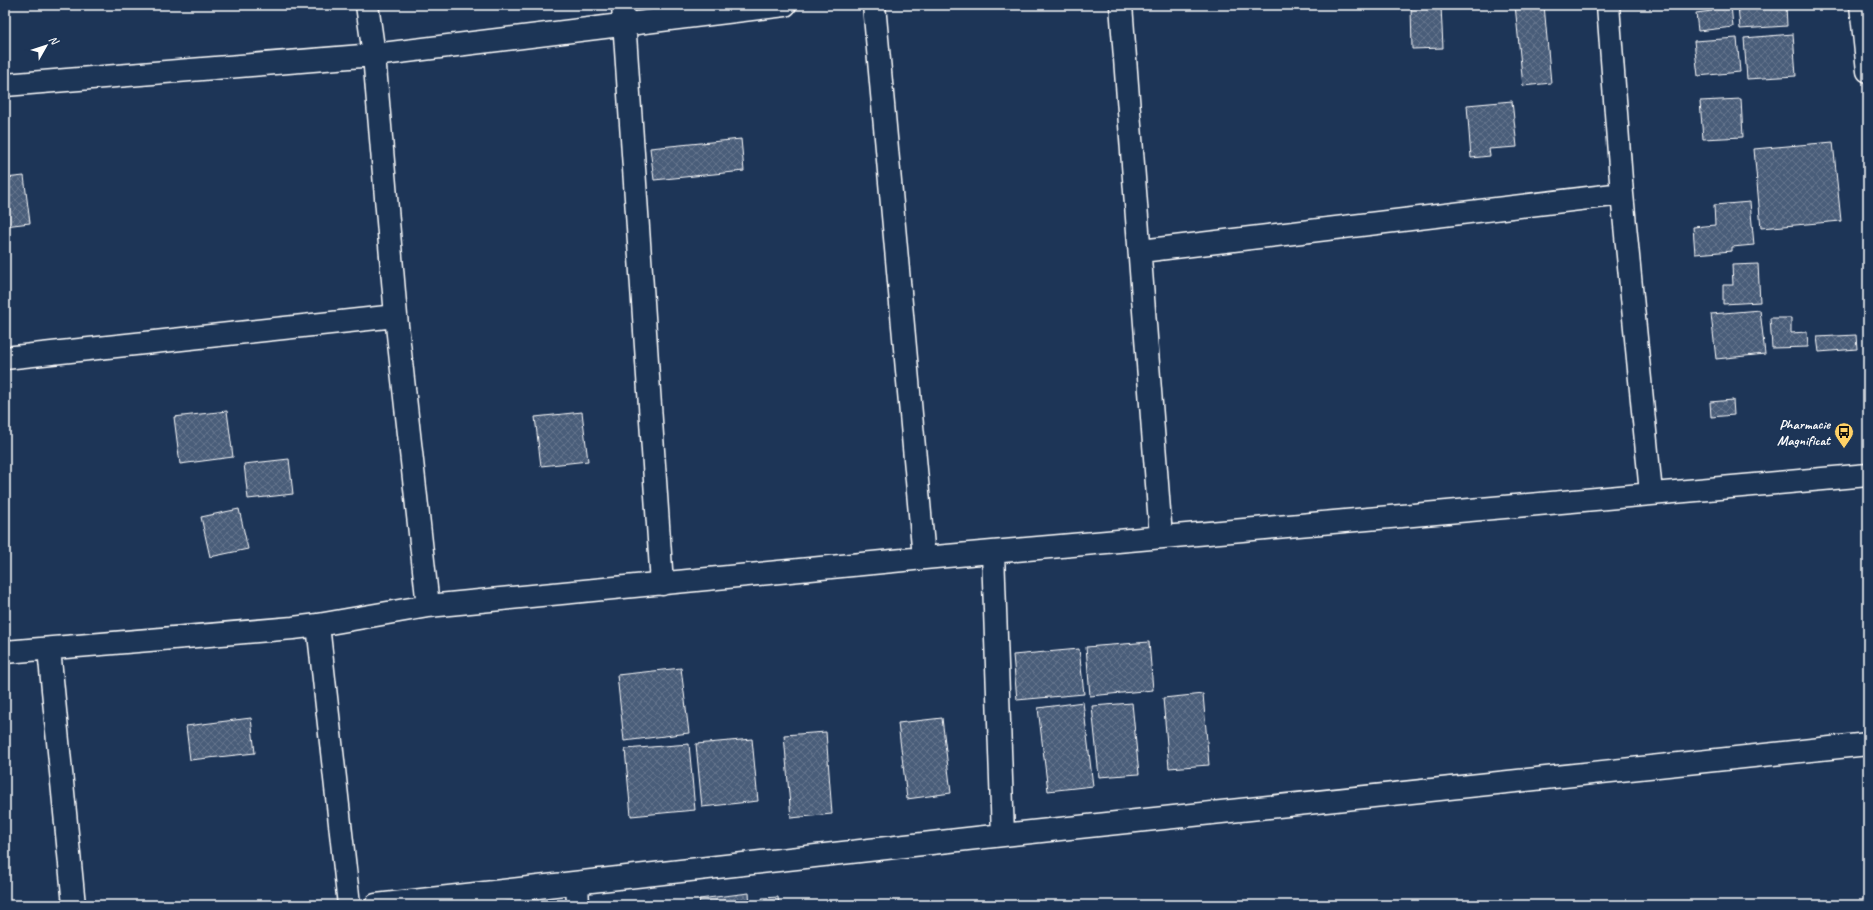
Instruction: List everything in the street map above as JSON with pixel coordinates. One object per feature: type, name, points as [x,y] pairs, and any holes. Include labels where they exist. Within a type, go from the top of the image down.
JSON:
[{"type":"street","points":[[367,5],[374,55],[396,316],[428,606]]},
{"type":"street","points":[[5,85],[374,55],[624,15],[785,5]]},
{"type":"street","points":[[874,5],[924,558]]},
{"type":"street","points":[[1120,5],[1161,537]]},
{"type":"street","points":[[1608,5],[1622,194],[1651,493]]},
{"type":"street","points":[[1861,5],[1868,71]]},
{"type":"street","points":[[624,15],[662,584]]},
{"type":"street","points":[[1140,251],[1622,194]]},
{"type":"street","points":[[5,358],[396,316]]},
{"type":"street","points":[[5,652],[318,625],[428,606],[924,558],[1868,475]]},
{"type":"street","points":[[993,553],[1003,835]]},
{"type":"street","points":[[318,625],[349,905]]},
{"type":"street","points":[[49,649],[74,905]]},
{"type":"street","points":[[376,905],[578,894],[1003,835],[1868,744]]},
{"type":"building","points":[[1515,5],[1544,5],[1551,83],[1523,86]]},
{"type":"building","points":[[1711,5],[1731,5],[1733,27],[1698,31],[1696,13],[1712,11]]},
{"type":"building","points":[[1738,5],[1786,5],[1787,26],[1740,29]]},
{"type":"building","points":[[1441,6],[1443,48],[1412,49],[1411,7]]},
{"type":"building","points":[[1793,34],[1796,76],[1747,79],[1744,38]]},
{"type":"building","points":[[1737,38],[1740,72],[1698,76],[1694,41]]},
{"type":"building","points":[[1741,99],[1743,137],[1703,139],[1700,101]]},
{"type":"building","points":[[1512,101],[1517,147],[1489,149],[1490,156],[1471,158],[1467,105]]},
{"type":"building","points":[[741,139],[744,171],[654,180],[650,148]]},
{"type":"building","points":[[1833,142],[1841,221],[1761,228],[1754,149]]},
{"type":"building","points":[[24,176],[30,223],[5,226],[5,178]]},
{"type":"building","points":[[1750,202],[1754,245],[1732,247],[1732,251],[1695,254],[1693,227],[1715,225],[1714,205]]},
{"type":"building","points":[[1758,264],[1760,302],[1723,304],[1723,285],[1733,285],[1732,265]]},
{"type":"building","points":[[1760,310],[1765,354],[1716,359],[1711,314]]},
{"type":"building","points":[[1770,318],[1791,318],[1791,333],[1807,332],[1808,347],[1772,348]]},
{"type":"building","points":[[1856,335],[1857,349],[1819,352],[1817,337]]},
{"type":"building","points":[[1733,400],[1734,415],[1711,417],[1710,402]]},
{"type":"building","points":[[227,411],[233,457],[180,464],[174,417]]},
{"type":"building","points":[[582,412],[588,461],[541,466],[535,417]]},
{"type":"building","points":[[289,459],[293,494],[248,499],[244,464]]},
{"type":"building","points":[[239,509],[248,549],[210,557],[201,517]]},
{"type":"building","points":[[1149,642],[1153,690],[1090,696],[1086,647]]},
{"type":"building","points":[[1079,649],[1084,694],[1017,700],[1013,655]]},
{"type":"building","points":[[681,668],[689,733],[624,741],[617,675]]},
{"type":"building","points":[[1203,694],[1209,765],[1169,768],[1163,698]]},
{"type":"building","points":[[1083,702],[1093,786],[1048,791],[1038,708]]},
{"type":"building","points":[[1132,703],[1139,774],[1099,777],[1092,706]]},
{"type":"building","points":[[251,718],[255,753],[190,760],[186,726]]},
{"type":"building","points":[[942,718],[951,793],[907,799],[898,723]]},
{"type":"building","points":[[826,732],[832,814],[791,818],[784,735]]},
{"type":"building","points":[[752,739],[758,801],[702,807],[696,744]]},
{"type":"building","points":[[689,744],[695,810],[631,816],[625,749]]},
{"type":"building","points":[[749,893],[750,905],[700,905],[699,899]]},
{"type":"building","points":[[778,897],[779,905],[763,905],[762,898]]},
{"type":"place","name":"Pharmacie Magnificat","points":[[1844,449]]}]
